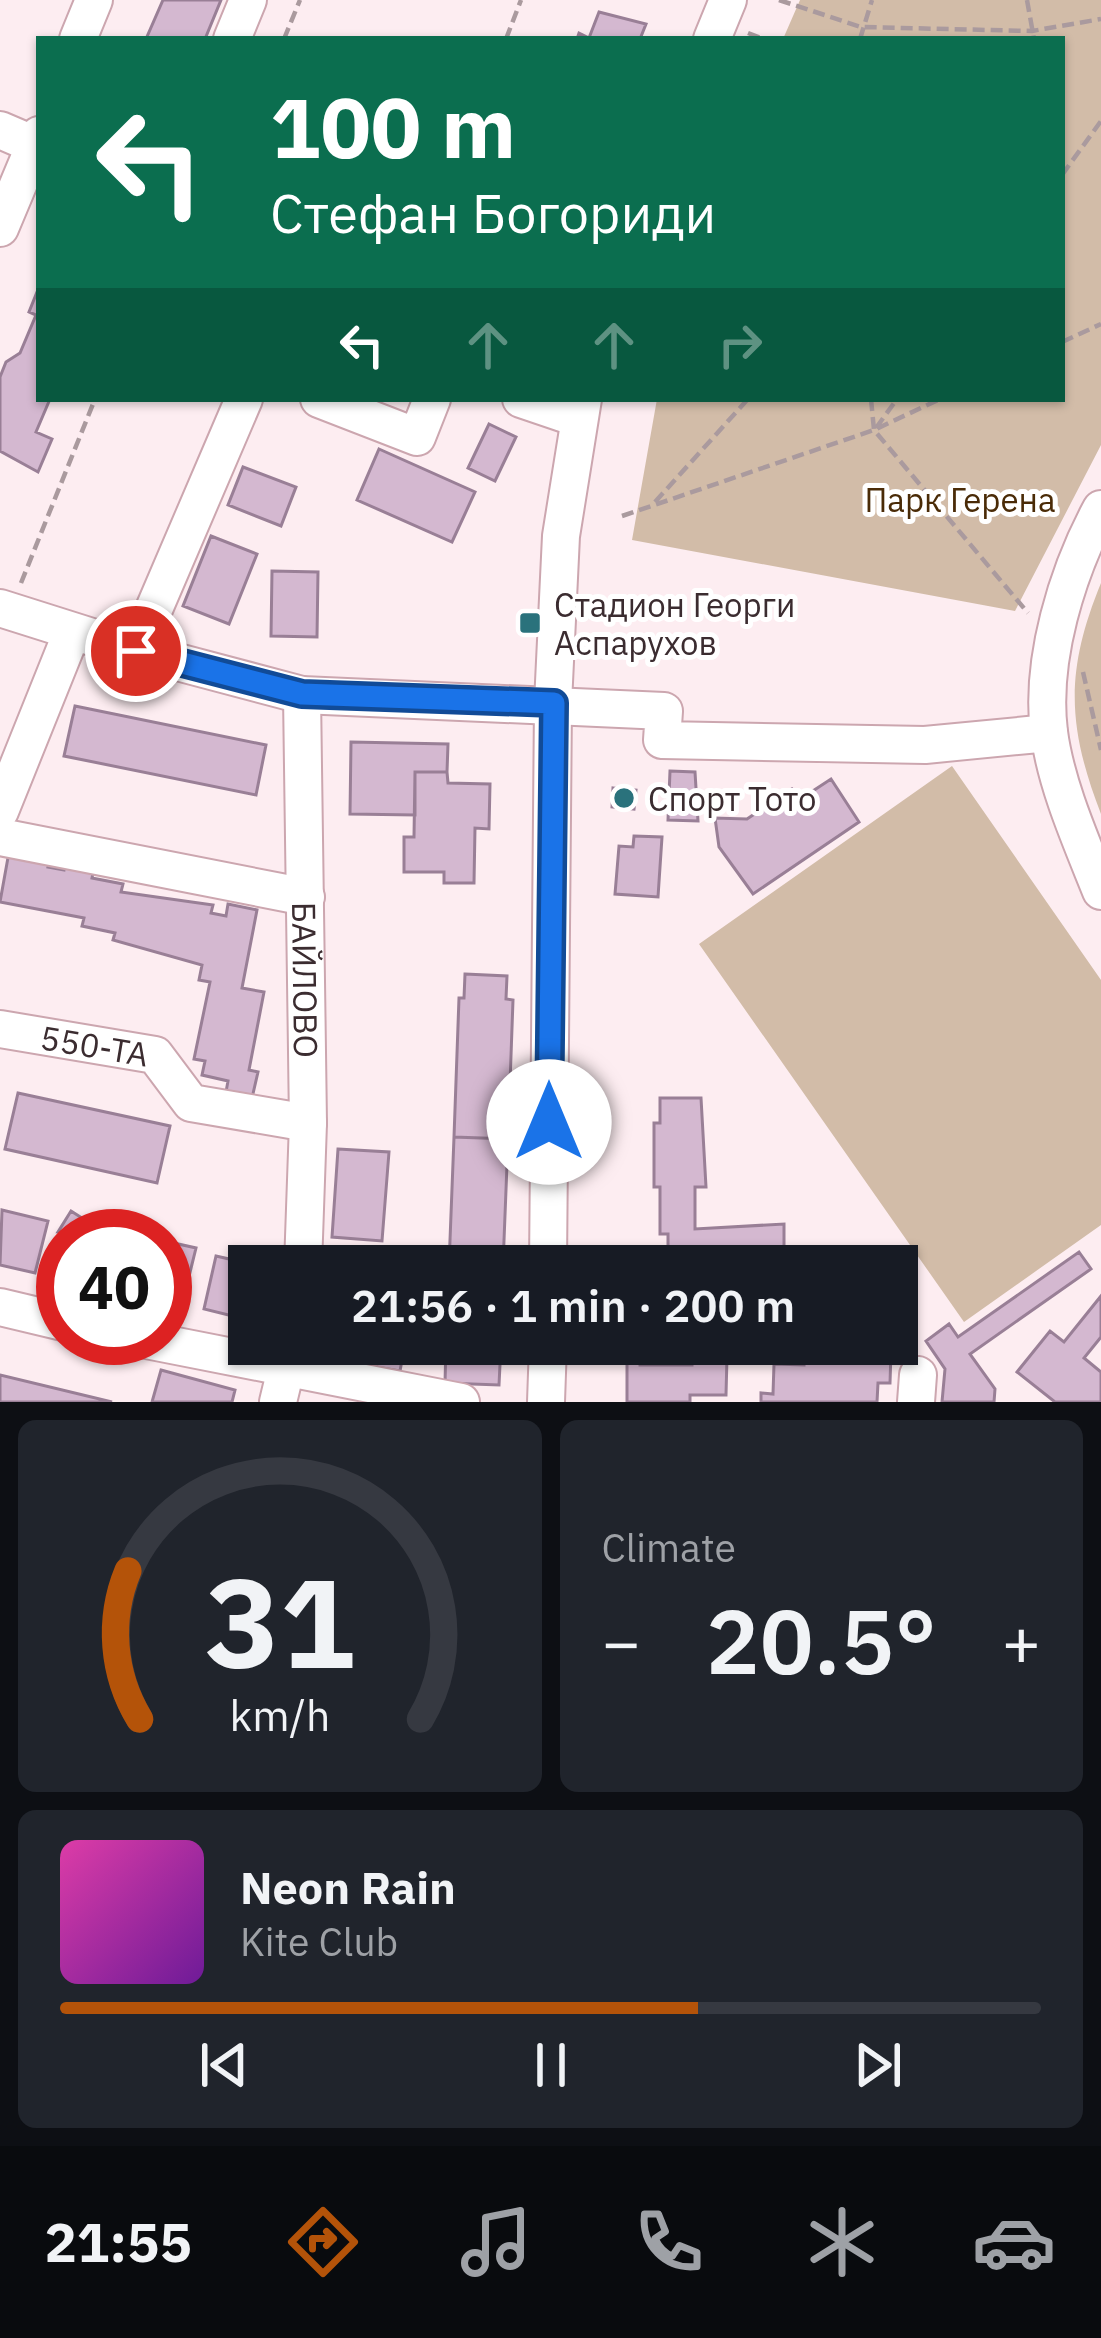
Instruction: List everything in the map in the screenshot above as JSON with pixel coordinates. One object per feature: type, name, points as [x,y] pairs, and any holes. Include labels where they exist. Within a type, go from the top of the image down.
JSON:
[{"type":"street","points":[[79,36],[94,0]]},
{"type":"street","points":[[233,36],[248,0]]},
{"type":"street","points":[[728,0],[730,36]]},
{"type":"street","points":[[0,130],[36,140]]},
{"type":"street","points":[[0,227],[36,142]]},
{"type":"street","points":[[136,651],[243,402]]},
{"type":"street","points":[[327,402],[417,437],[431,402]]},
{"type":"street","points":[[540,402],[580,408],[561,536],[554,703],[548,1245]]},
{"type":"street","points":[[1101,508],[1052,654],[1049,734],[1101,891]]},
{"type":"street","points":[[5,609],[136,651],[302,694],[664,711],[662,740],[926,745],[1049,734]]},
{"type":"street","points":[[0,811],[72,632]]},
{"type":"street","name":"БАЙЛОВО","points":[[302,694],[308,1123],[304,1245]]},
{"type":"street","points":[[0,837],[306,896]]},
{"type":"street","name":"550-ТА","points":[[0,1029],[155,1055],[191,1103],[308,1123]]},
{"type":"street","points":[[0,1307],[36,1316]]},
{"type":"street","points":[[192,1351],[461,1402]]},
{"type":"street","points":[[546,1402],[547,1365]]},
{"type":"path","points":[[285,36],[300,0]]},
{"type":"path","points":[[507,36],[521,0]]},
{"type":"path","points":[[860,36],[872,0]]},
{"type":"path","points":[[1027,0],[1033,35]]},
{"type":"path","points":[[779,1],[861,27],[1033,35],[1101,19]]},
{"type":"path","points":[[1065,171],[1101,121]]},
{"type":"path","points":[[1065,341],[1101,324]]},
{"type":"path","points":[[5,609],[94,402]]},
{"type":"path","points":[[652,506],[745,402]]},
{"type":"path","points":[[871,402],[874,430],[1052,654],[1088,673],[1085,694],[1101,750]]},
{"type":"path","points":[[874,430],[895,402]]},
{"type":"path","points":[[622,516],[874,430],[934,402]]},
{"type":"green space","name":"Парк Герена","points":[[800,0],[1101,0],[1101,445],[1015,611],[632,540],[656,402],[1065,402],[1065,36],[784,36]]},
{"type":"green space","points":[[1101,583],[1101,814],[1082,753],[1075,698],[1081,644]]},
{"type":"green space","points":[[952,766],[1101,980],[1101,1225],[964,1322],[918,1256],[918,1245],[910,1245],[699,944]]},
{"type":"building","points":[[163,0],[221,0],[206,36],[147,36]]},
{"type":"building","points":[[599,12],[646,24],[641,36],[590,36]]},
{"type":"building","points":[[36,315],[36,402],[49,402],[36,432],[52,439],[38,472],[0,451],[0,377],[6,362],[20,353]]},
{"type":"building","points":[[489,424],[516,437],[495,481],[468,468]]},
{"type":"building","points":[[379,449],[475,492],[452,542],[357,500]]},
{"type":"building","points":[[243,467],[296,487],[281,526],[228,505]]},
{"type":"building","points":[[211,536],[257,554],[229,624],[183,606]]},
{"type":"building","points":[[272,571],[318,572],[317,637],[271,636]]},
{"type":"building","points":[[75,706],[266,745],[256,795],[64,756]]},
{"type":"building","points":[[351,742],[448,744],[447,772],[415,772],[415,815],[350,814]]},
{"type":"building","points":[[670,771],[695,772],[698,821],[668,820]]},
{"type":"building","points":[[415,772],[447,772],[448,783],[490,784],[489,829],[475,828],[474,883],[444,883],[444,872],[404,872],[404,837],[414,837]]},
{"type":"building","points":[[831,779],[859,822],[753,894],[719,847],[715,818],[747,819],[792,789],[802,798]]},
{"type":"building","name":"Спорт Тото","points":[[613,788],[636,790],[634,809],[612,807]]},
{"type":"building","points":[[634,836],[662,837],[658,897],[615,894],[619,846],[633,847]]},
{"type":"building","points":[[9,852],[50,860],[48,867],[64,870],[65,863],[94,869],[92,878],[123,884],[121,892],[213,905],[211,913],[226,916],[228,904],[257,910],[242,988],[264,992],[249,1070],[258,1072],[252,1098],[226,1092],[228,1081],[202,1075],[205,1061],[194,1059],[210,982],[199,980],[202,965],[113,940],[115,933],[82,926],[84,918],[0,902]]},
{"type":"building","points":[[465,974],[507,976],[506,999],[513,1000],[508,1139],[454,1137],[459,998],[464,998]]},
{"type":"building","points":[[18,1093],[170,1126],[157,1183],[5,1149]]},
{"type":"building","points":[[660,1098],[701,1098],[706,1187],[695,1187],[695,1229],[784,1224],[784,1245],[668,1245],[668,1234],[660,1234],[660,1187],[654,1187],[654,1123],[660,1123]]},
{"type":"building","points":[[454,1137],[508,1139],[504,1245],[450,1245]]},
{"type":"building","points":[[338,1149],[389,1152],[382,1241],[332,1237]]},
{"type":"building","points":[[2,1210],[36,1218],[35,1273],[0,1265]]},
{"type":"building","points":[[1079,1252],[1091,1269],[970,1354],[995,1389],[994,1402],[942,1402],[945,1369],[926,1341],[949,1324],[958,1337]]},
{"type":"building","points":[[216,1256],[228,1259],[228,1315],[204,1309]]},
{"type":"building","points":[[1101,1296],[1101,1337],[1084,1358],[1101,1372],[1101,1402],[1055,1402],[1017,1372],[1050,1331],[1064,1342]]},
{"type":"building","points":[[376,1365],[401,1365],[400,1371]]},
{"type":"building","points":[[445,1365],[500,1365],[499,1385],[445,1383]]},
{"type":"building","points":[[627,1365],[727,1365],[726,1395],[690,1395],[690,1402],[627,1402]]},
{"type":"building","points":[[774,1365],[891,1365],[890,1383],[878,1383],[877,1402],[761,1402],[761,1393],[773,1394]]},
{"type":"building","points":[[161,1370],[235,1390],[232,1402],[152,1402]]},
{"type":"building","points":[[0,1375],[112,1402],[0,1402]]},
{"type":"place","name":"Стадион Георги Аспарухов","points":[[530,623]]},
{"type":"place","name":"Спорт Тото","points":[[624,798]]},
{"type":"route","points":[[136,651],[302,694],[554,703],[549,1122]]}]
